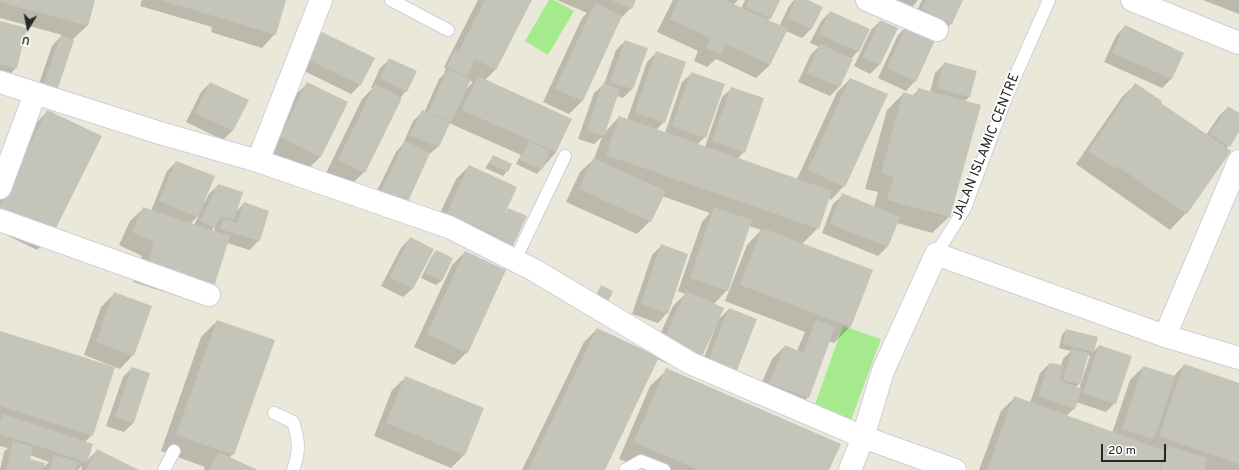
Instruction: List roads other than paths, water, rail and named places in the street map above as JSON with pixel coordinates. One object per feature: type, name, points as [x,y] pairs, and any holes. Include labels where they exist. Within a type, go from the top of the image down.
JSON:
[{"type":"street","points":[[258,161],[321,0]]},
{"type":"street","points":[[868,0],[937,30]]},
{"type":"street","points":[[1132,0],[1239,43]]},
{"type":"street","points":[[0,82],[160,134],[258,161],[450,227],[534,270],[690,363],[863,437],[955,470]]},
{"type":"street","points":[[0,188],[35,94]]},
{"type":"street","points":[[1165,336],[1239,161]]},
{"type":"street","points":[[0,220],[209,295]]},
{"type":"street","points":[[936,254],[1165,336],[1239,358]]},
{"type":"street","name":"JALAN ISLAMIC CENTRE","points":[[850,470],[863,437],[883,371],[936,254]]},
{"type":"lane","points":[[391,0],[448,30]]},
{"type":"lane","name":"JALAN ISLAMIC CENTRE","points":[[936,254],[965,208],[1007,95],[1049,0]]},
{"type":"lane","points":[[515,260],[565,156]]},
{"type":"lane","points":[[274,413],[292,422],[298,437],[298,458],[293,470]]},
{"type":"lane","points":[[164,470],[174,451]]},
{"type":"lane","points":[[625,470],[641,461],[664,470]]}]
